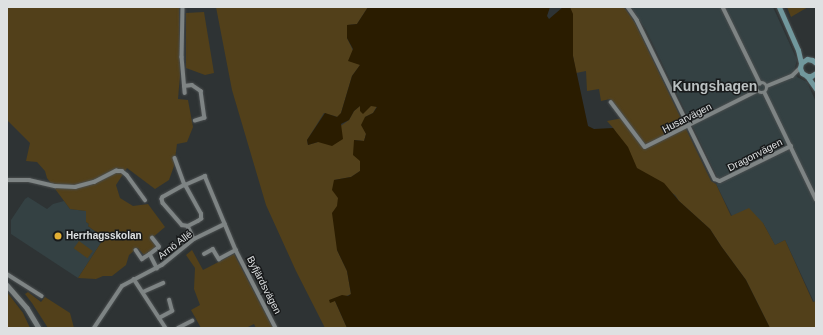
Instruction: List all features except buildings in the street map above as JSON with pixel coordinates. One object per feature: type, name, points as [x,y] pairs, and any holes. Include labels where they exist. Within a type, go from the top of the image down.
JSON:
[{"type":"main road","points":[[779,7],[794,41],[805,76],[816,89]]},
{"type":"main road","points":[[794,41],[809,59],[816,62]]},
{"type":"main road","points":[[801,66],[809,59]]},
{"type":"main road","points":[[805,76],[815,73],[816,81]]},
{"type":"street","points":[[183,7],[182,57],[185,93]]},
{"type":"street","points":[[628,7],[637,20],[688,126]]},
{"type":"street","points":[[723,7],[760,84]]},
{"type":"street","points":[[792,76],[801,66]]},
{"type":"street","points":[[764,93],[767,86],[792,76],[805,76]]},
{"type":"street","points":[[760,84],[763,83],[767,86]]},
{"type":"street","points":[[760,84],[757,86],[757,91],[761,94],[764,93]]},
{"type":"street","points":[[184,86],[192,85],[201,91],[206,118],[196,121]]},
{"type":"street","name":"Husarvägen","points":[[611,102],[645,147],[757,91]]},
{"type":"street","points":[[764,93],[816,199]]},
{"type":"street","name":"Dragonvägen","points":[[688,126],[712,176],[715,180],[720,181],[791,146]]},
{"type":"street","points":[[175,158],[185,185],[201,216],[198,221],[188,226],[182,225],[162,199],[185,185]]},
{"type":"street","points":[[7,180],[29,180],[55,186],[75,187],[94,182],[116,171],[122,171],[127,175],[145,200]]},
{"type":"street","name":"Byfjärdsvägen","points":[[185,185],[205,176],[236,250],[276,328]]},
{"type":"street","name":"Arnö Allé","points":[[94,328],[122,286],[156,268],[194,239],[225,224]]},
{"type":"street","points":[[188,226],[194,239]]},
{"type":"street","name":"Arnö Allé","points":[[136,250],[142,259],[160,247],[152,238]]},
{"type":"street","name":"Byfjärdsvägen","points":[[204,254],[213,249],[218,259],[236,250]]},
{"type":"street","name":"Arnö Allé","points":[[150,254],[156,268]]},
{"type":"street","points":[[7,274],[42,296]]},
{"type":"street","points":[[134,279],[166,328]]},
{"type":"street","points":[[143,292],[163,283]]},
{"type":"street","points":[[7,286],[27,308],[37,328]]},
{"type":"street","points":[[160,318],[172,311],[169,300]]},
{"type":"street","points":[[178,328],[192,321]]},
{"type":"shaded area","points":[[7,7],[179,7],[180,76],[178,99],[188,100],[193,127],[187,142],[177,144],[174,166],[169,180],[155,189],[127,168],[116,185],[120,198],[133,206],[148,204],[165,227],[152,238],[157,244],[156,248],[147,255],[143,254],[138,248],[136,249],[129,255],[126,265],[112,276],[103,276],[96,279],[78,278],[104,238],[88,226],[89,224],[86,222],[86,211],[70,209],[47,178],[45,171],[37,162],[26,161],[30,143],[7,120]]},
{"type":"shaded area","points":[[216,7],[368,7],[357,24],[348,25],[347,38],[360,65],[352,76],[341,113],[338,117],[324,113],[307,140],[308,145],[318,142],[349,120],[354,111],[361,105],[377,106],[373,113],[365,117],[366,134],[364,141],[354,140],[361,161],[360,171],[351,177],[334,180],[338,198],[337,250],[347,271],[351,294],[335,301],[347,328],[325,328],[296,271],[266,205],[232,90]]},
{"type":"shaded area","points":[[368,7],[550,7],[547,16],[549,19],[563,7],[570,7],[573,14],[573,56],[588,126],[594,129],[613,128],[628,147],[637,168],[664,183],[679,201],[710,229],[746,280],[770,328],[347,328],[335,301],[330,303],[329,300],[342,295],[348,296],[351,294],[347,271],[337,250],[332,213],[337,206],[338,198],[332,190],[334,180],[351,177],[360,171],[360,161],[353,155],[354,140],[364,141],[366,134],[361,125],[365,117],[373,113],[377,107],[371,106],[363,114],[360,111],[360,106],[354,111],[349,120],[341,124],[343,139],[332,146],[318,142],[308,145],[307,140],[325,113],[337,117],[341,113],[352,76],[360,65],[348,61],[353,49],[347,38],[347,25],[357,24]]},
{"type":"shaded area","points":[[570,7],[623,7],[626,10],[635,23],[711,181],[716,184],[731,216],[749,208],[763,223],[775,245],[785,240],[813,302],[816,301],[816,328],[770,328],[746,280],[710,229],[679,201],[675,195],[636,170],[614,129],[607,121],[623,118],[610,99],[601,101],[599,89],[587,91],[586,71],[576,73],[573,56],[573,19]]},
{"type":"shaded area","points":[[631,7],[773,7],[797,60],[794,71],[797,77],[807,82],[816,102],[816,301],[814,302],[785,240],[775,245],[763,223],[732,216],[716,184],[720,183],[646,30]]},
{"type":"shaded area","points":[[787,7],[808,7],[791,17]]},
{"type":"shaded area","points":[[204,12],[214,73],[205,75],[186,68],[186,13]]},
{"type":"shaded area","name":"Herrhagsskolan","points":[[28,197],[47,209],[53,204],[64,201],[70,209],[86,211],[86,222],[89,224],[88,226],[104,238],[78,278],[11,234],[11,220],[25,199]]},
{"type":"shaded area","points":[[79,241],[93,251],[87,258],[74,248]]},
{"type":"shaded area","points":[[192,250],[203,270],[234,254],[273,328],[256,328],[254,324],[246,328],[201,328],[191,310],[200,305],[194,289],[195,268],[186,255]]},
{"type":"shaded area","points":[[7,292],[23,313],[30,328],[7,328]]},
{"type":"shaded area","points":[[28,292],[41,302],[45,297],[70,313],[74,328],[48,328],[25,294]]},
{"type":"place","name":"Herrhagsskolan","points":[[58,236]]},
{"type":"district","name":"Kungshagen","points":[[715,86]]}]
